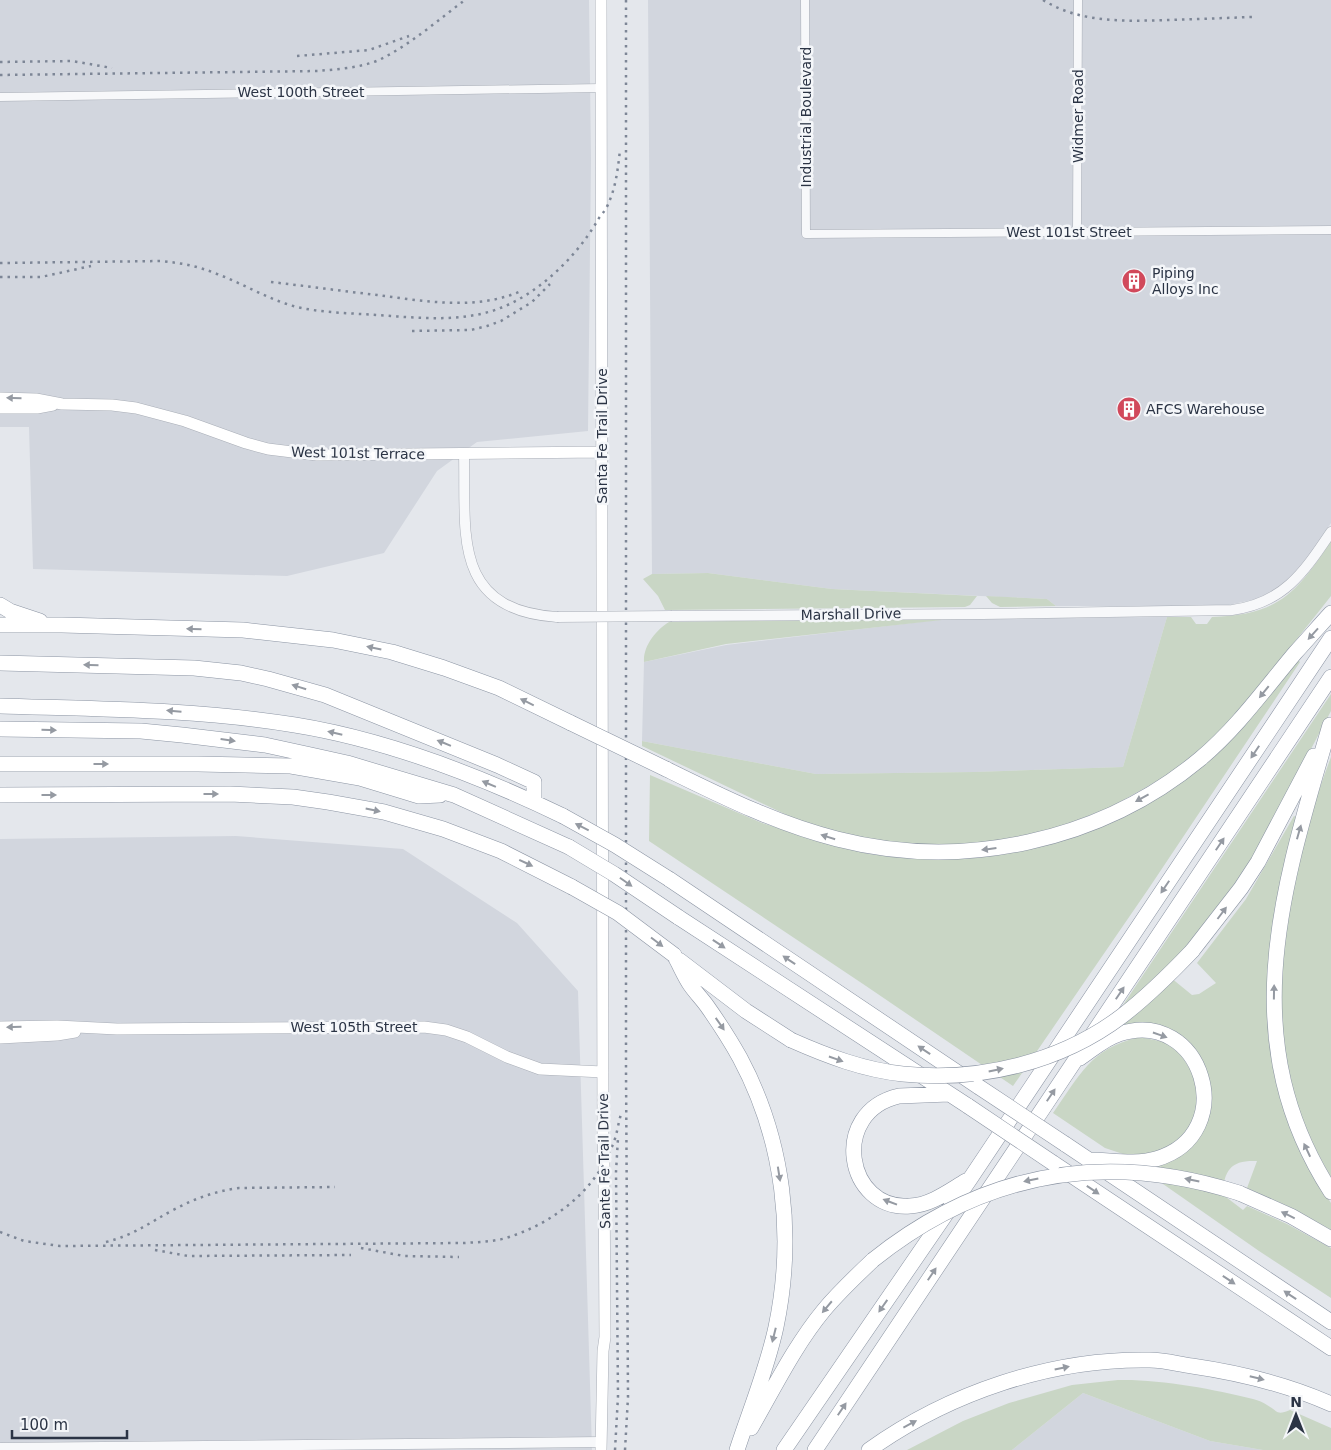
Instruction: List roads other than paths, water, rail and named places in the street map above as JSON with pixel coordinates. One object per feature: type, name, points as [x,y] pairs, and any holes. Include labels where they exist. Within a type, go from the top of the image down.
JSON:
[{"type":"highway","points":[[0,605],[10,611],[35,620],[62,625]]},
{"type":"highway","points":[[0,625],[243,630],[333,640],[392,652],[499,688],[767,816],[810,831],[859,844],[907,851],[946,852],[976,851],[1021,844],[1064,833],[1102,818],[1145,796],[1199,760],[1234,726],[1331,613]]},
{"type":"highway","points":[[784,1450],[970,1179],[1331,638]]},
{"type":"highway","points":[[0,663],[194,668],[241,674],[295,686],[362,710],[534,782],[534,802]]},
{"type":"highway","points":[[815,1450],[1331,677]]},
{"type":"highway","points":[[0,706],[166,710],[216,714],[296,725],[412,754],[534,802],[622,849],[669,879],[1331,1322]]},
{"type":"highway","points":[[0,795],[230,794],[293,797],[337,803],[394,815],[443,829],[501,851],[618,913],[754,1016],[791,1040],[840,1060],[861,1066],[903,1074],[950,1076],[992,1072],[1038,1060],[1104,1028],[1142,1001],[1192,951],[1223,912],[1258,862],[1331,725]]},
{"type":"highway","points":[[1331,725],[1298,837],[1286,887],[1278,936],[1273,1001],[1279,1061],[1288,1098],[1309,1154],[1331,1192]]},
{"type":"highway","points":[[0,729],[141,732],[265,745],[347,763],[454,795],[569,847],[614,874],[950,1094],[1331,1348]]},
{"type":"highway","points":[[0,764],[290,766],[360,778],[419,796],[454,795]]},
{"type":"highway","points":[[674,956],[690,985],[723,1029],[757,1094],[773,1144],[783,1194],[785,1249],[781,1302],[770,1350],[738,1450]]},
{"type":"highway","points":[[1073,1063],[1113,1036],[1137,1030],[1154,1032],[1171,1038],[1186,1050],[1198,1067],[1204,1085],[1204,1103],[1200,1121],[1188,1140],[1173,1152],[1156,1159],[1139,1161],[1088,1160]]},
{"type":"highway","points":[[950,1094],[899,1096],[878,1105],[867,1115],[858,1129],[854,1143],[856,1168],[865,1185],[878,1197],[886,1202],[902,1206],[926,1203],[970,1179]]},
{"type":"highway","points":[[738,1450],[791,1358],[807,1333],[836,1296],[873,1260],[914,1229],[939,1214],[1003,1188],[1039,1178],[1088,1172],[1136,1171],[1195,1180],[1239,1193],[1291,1216],[1331,1239]]},
{"type":"highway","points":[[868,1450],[922,1417],[982,1390],[1042,1372],[1110,1361],[1153,1360],[1237,1373],[1287,1386],[1331,1404]]},
{"type":"main road","name":"Santa Fe Trail Drive","points":[[601,0],[601,452],[604,872]]},
{"type":"main road","name":"West 101st Terrace","points":[[0,398],[36,399],[62,404],[112,405],[163,414],[246,443],[294,453],[317,455],[601,452]]},
{"type":"main road","name":"West 101st Terrace","points":[[0,408],[37,408],[62,404]]},
{"type":"main road","name":"Sante Fe Trail Drive","points":[[601,1446],[605,1337],[602,1072],[604,872]]},
{"type":"main road","name":"West 105th Street","points":[[0,1027],[57,1026],[97,1029],[424,1026],[446,1030],[467,1037],[507,1057],[540,1068],[560,1071],[602,1072]]},
{"type":"main road","name":"West 105th Street","points":[[0,1038],[57,1035],[97,1029]]},
{"type":"street","name":"Industrial Boulevard","points":[[805,0],[806,234]]},
{"type":"street","name":"Widmer Road","points":[[1077,232],[1078,0]]},
{"type":"street","name":"West 100th Street","points":[[0,97],[601,88]]},
{"type":"street","name":"West 101st Street","points":[[806,234],[1331,230]]},
{"type":"street","name":"Marshall Drive","points":[[464,454],[465,538],[468,554],[476,574],[490,591],[514,609],[538,616],[1029,614],[1237,610],[1261,603],[1288,588],[1302,573],[1331,532]]},
{"type":"street","points":[[0,1448],[601,1446]]},
{"type":"railway","points":[[0,75],[318,71],[349,68],[372,63],[390,54],[413,40],[465,0]]},
{"type":"railway","points":[[625,1450],[628,1397],[626,1071],[626,0]]},
{"type":"railway","points":[[1043,0],[1073,13],[1105,19],[1154,20],[1252,17]]},
{"type":"railway","points":[[297,56],[369,50],[409,36]]},
{"type":"railway","points":[[0,62],[72,61],[112,68]]},
{"type":"railway","points":[[0,263],[161,261],[189,265],[210,271],[276,300],[307,309],[426,318],[475,315],[512,303],[530,292],[547,280],[576,251],[608,204],[615,183],[620,150]]},
{"type":"railway","points":[[0,277],[41,277],[91,266]]},
{"type":"railway","points":[[271,282],[450,303],[486,301],[521,291]]},
{"type":"railway","points":[[412,331],[471,330],[487,326],[501,321],[532,302],[550,284]]},
{"type":"railway","points":[[0,1232],[24,1241],[60,1246],[464,1243],[496,1240],[523,1232],[540,1224],[556,1214],[584,1191],[596,1177],[605,1161],[614,1141],[621,1114]]},
{"type":"railway","points":[[615,1450],[618,1396],[616,1172],[618,1138]]},
{"type":"railway","points":[[106,1242],[133,1232],[189,1202],[222,1191],[239,1188],[335,1187]]},
{"type":"railway","points":[[361,1248],[404,1256],[459,1257]]},
{"type":"railway","points":[[155,1250],[188,1256],[351,1255]]},
{"type":"place","name":"Piping Alloys Inc","points":[[1134,281]]},
{"type":"place","name":"AFCS Warehouse","points":[[1129,409]]}]
